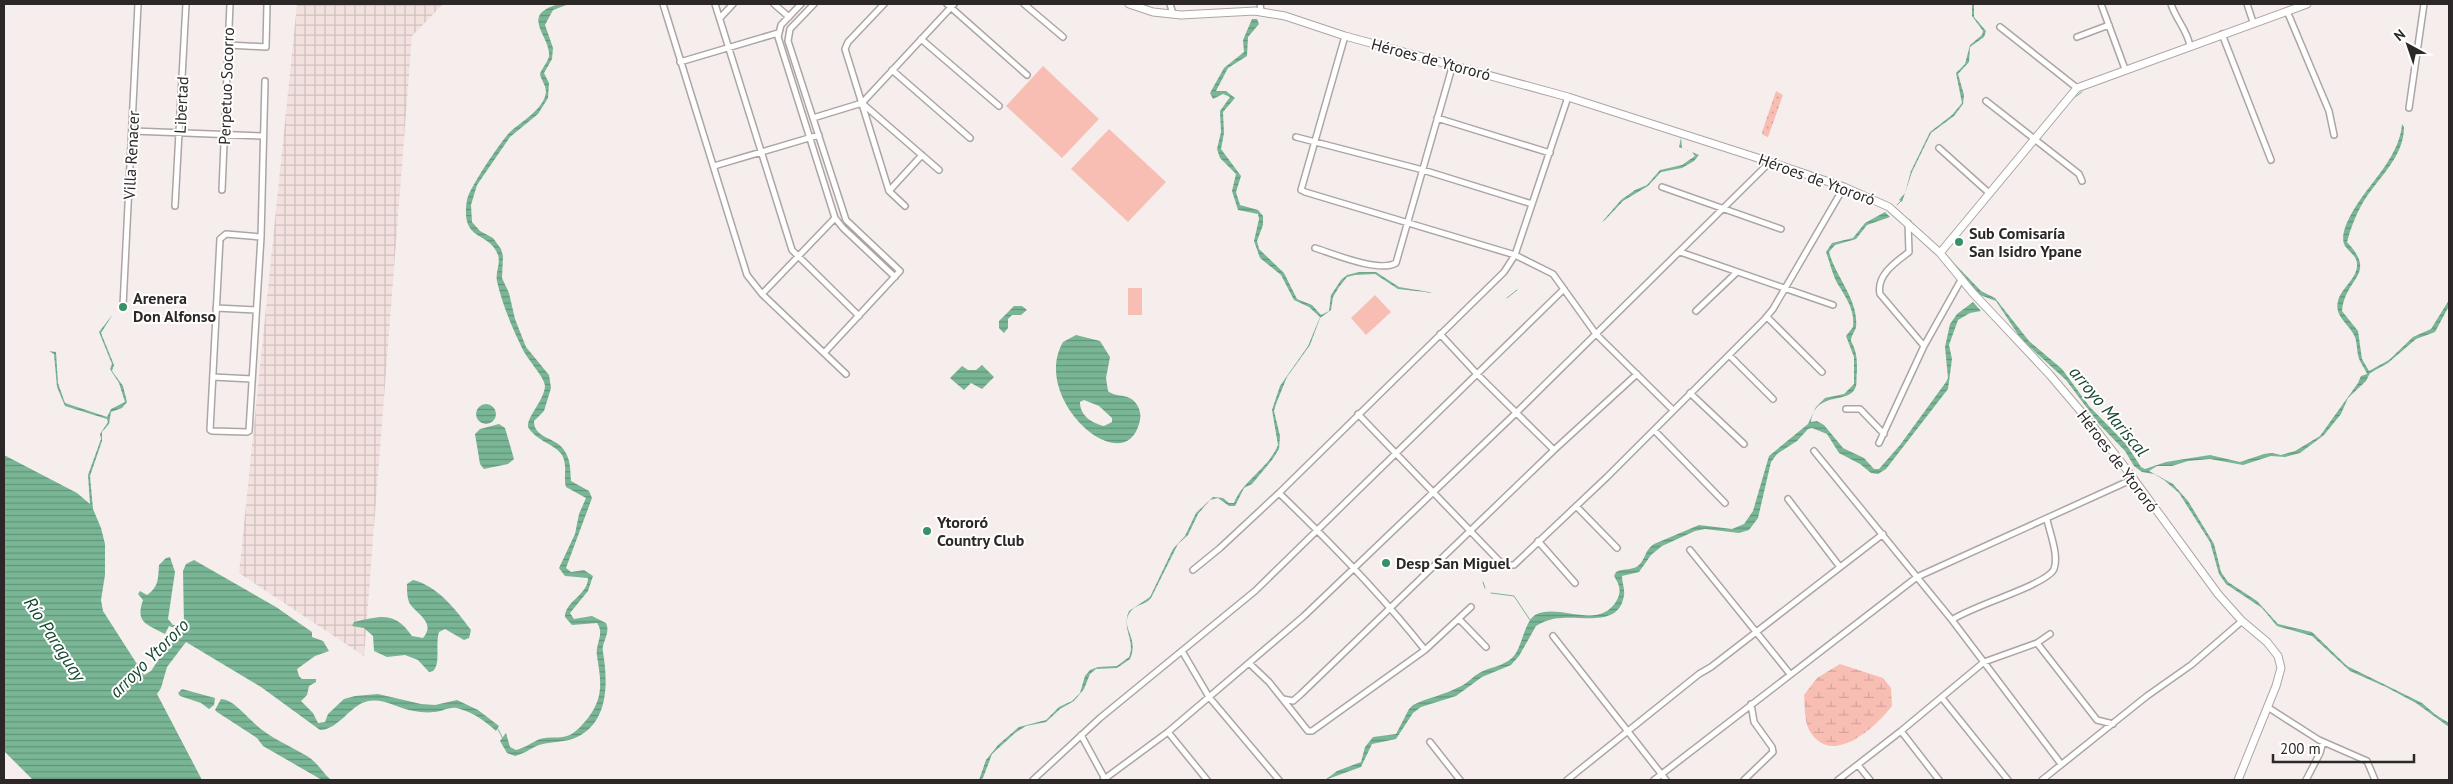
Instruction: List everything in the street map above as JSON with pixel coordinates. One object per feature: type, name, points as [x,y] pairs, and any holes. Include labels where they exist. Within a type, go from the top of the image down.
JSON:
[{"type":"main road","name":"Héroes de Ytororó","points":[[1129,4],[1153,12],[1193,15],[1259,9],[1344,36],[1453,64],[1568,97],[1770,162],[1880,201],[1908,222],[1940,253],[1961,280],[2084,414],[2218,594],[2242,621],[2273,648],[2281,662],[2281,668],[2269,708],[2238,780]]},
{"type":"main road","points":[[1940,253],[2077,88],[2124,69],[2307,4]]},
{"type":"street","name":"Villa Renacer","points":[[123,306],[138,4]]},
{"type":"street","name":"Libertad","points":[[175,206],[186,4]]},
{"type":"street","name":"Perpetuo Socorro","points":[[222,190],[230,4]]},
{"type":"street","points":[[228,45],[266,47],[267,4]]},
{"type":"street","points":[[663,4],[714,166],[743,267],[751,283],[846,374]]},
{"type":"street","points":[[715,4],[789,241],[798,258],[859,316]]},
{"type":"street","points":[[720,18],[733,4]]},
{"type":"street","points":[[774,4],[789,17]]},
{"type":"street","points":[[802,4],[781,27],[778,35],[836,218],[843,228],[895,276]]},
{"type":"street","points":[[680,62],[778,35],[788,34],[814,4]]},
{"type":"street","points":[[884,4],[845,45],[889,191],[905,206]]},
{"type":"street","points":[[1024,4],[1063,37]]},
{"type":"street","points":[[1170,4],[1173,14]]},
{"type":"street","points":[[2102,4],[2124,69]]},
{"type":"street","points":[[2171,4],[2177,20],[2187,32],[2190,46]]},
{"type":"street","points":[[2247,4],[2254,22]]},
{"type":"street","points":[[2409,108],[2424,4]]},
{"type":"street","points":[[813,118],[862,103],[951,5],[1027,76]]},
{"type":"street","points":[[2287,11],[2329,111],[2334,135]]},
{"type":"street","points":[[2077,37],[2109,25]]},
{"type":"street","points":[[781,27],[788,34],[846,220],[900,271],[824,353]]},
{"type":"street","points":[[2000,27],[2077,88]]},
{"type":"street","points":[[2222,34],[2271,160]]},
{"type":"street","points":[[1344,36],[1301,185],[1304,192],[1515,255],[1553,274],[1596,334],[1673,410]]},
{"type":"street","points":[[920,39],[999,106]]},
{"type":"street","points":[[1315,248],[1358,262],[1386,267],[1396,262],[1453,64]]},
{"type":"street","points":[[892,70],[970,138]]},
{"type":"street","points":[[261,237],[226,234],[220,239],[210,430],[212,432],[249,432],[261,237],[265,81]]},
{"type":"street","points":[[1193,570],[1220,548],[1279,493],[1504,272],[1515,255],[1568,97]]},
{"type":"street","points":[[1986,101],[2079,174],[2082,181]]},
{"type":"street","points":[[862,103],[939,170]]},
{"type":"street","points":[[1437,118],[1550,153]]},
{"type":"street","points":[[133,131],[263,136]]},
{"type":"street","points":[[714,166],[819,135]]},
{"type":"street","points":[[1296,136],[1423,170],[1532,204]]},
{"type":"street","points":[[1939,148],[1989,193]]},
{"type":"street","points":[[889,191],[922,156]]},
{"type":"street","points":[[1081,734],[1104,780],[1168,732],[1250,664],[1355,568],[1517,412],[1770,162]]},
{"type":"street","points":[[1662,187],[1781,229]]},
{"type":"street","points":[[1358,414],[1503,565],[1514,565],[1654,430],[1767,317],[1844,187]]},
{"type":"street","points":[[762,294],[836,218]]},
{"type":"street","points":[[1908,222],[1909,252],[1887,270],[1879,289],[1880,294],[1924,346]]},
{"type":"street","points":[[1680,252],[1736,273],[1833,305]]},
{"type":"street","points":[[1696,311],[1736,273]]},
{"type":"street","points":[[1879,443],[1924,346],[1961,280]]},
{"type":"street","points":[[1033,780],[1081,734],[1255,591],[1316,529],[1397,453],[1564,289]]},
{"type":"street","points":[[216,308],[256,310]]},
{"type":"street","points":[[1767,317],[1822,372]]},
{"type":"street","points":[[1440,334],[1477,374],[1554,450]]},
{"type":"street","points":[[1729,355],[1773,399]]},
{"type":"street","points":[[1283,699],[1296,699],[1554,450],[1636,374]]},
{"type":"street","points":[[213,377],[252,379]]},
{"type":"street","points":[[1690,393],[1744,444]]},
{"type":"street","points":[[1846,409],[1860,409],[1884,434]]},
{"type":"street","points":[[1654,430],[1725,503]]},
{"type":"street","points":[[1814,451],[1952,620],[2062,764]]},
{"type":"street","points":[[1654,780],[1917,577],[2047,520],[2134,479]]},
{"type":"street","points":[[1279,493],[1355,568],[1392,608],[1425,650]]},
{"type":"street","points":[[1788,499],[1840,567]]},
{"type":"street","points":[[1576,506],[1617,548]]},
{"type":"street","points":[[1952,620],[1967,610],[2049,576],[2054,569],[2054,560],[2047,520]]},
{"type":"street","points":[[1567,780],[1883,534]]},
{"type":"street","points":[[1538,541],[1575,583]]},
{"type":"street","points":[[1690,550],[1790,674]]},
{"type":"street","points":[[1250,664],[1283,699],[1308,730],[1312,731],[1425,650],[1471,607]]},
{"type":"street","points":[[1459,619],[1486,647]]},
{"type":"street","points":[[2042,780],[2147,696],[2191,665],[2242,621]]},
{"type":"street","points":[[1838,780],[1901,732],[1984,662],[2037,643],[2050,634]]},
{"type":"street","points":[[1554,636],[1666,780]]},
{"type":"street","points":[[2037,643],[2097,720],[2114,724]]},
{"type":"street","points":[[1182,651],[1209,697],[1279,780]]},
{"type":"street","points":[[1942,698],[2008,780]]},
{"type":"street","points":[[1744,780],[1773,752],[1754,722],[1751,704]]},
{"type":"street","points":[[2269,708],[2323,742],[2367,762],[2374,780]]},
{"type":"street","points":[[1168,732],[1207,780]]},
{"type":"street","points":[[1901,732],[1939,780]]},
{"type":"street","points":[[1430,742],[1460,780]]},
{"type":"street","points":[[2306,780],[2320,753],[2323,742]]},
{"type":"street","points":[[1858,764],[1870,780]]},
{"type":"shaded area","points":[[297,4],[443,4],[412,36],[364,656],[239,573]]},
{"type":"green space","points":[[1043,66],[1099,119],[1062,158],[1006,106]]},
{"type":"green space","points":[[1776,91],[1783,95],[1768,137],[1763,135],[1762,132]]},
{"type":"green space","points":[[1109,129],[1166,182],[1128,222],[1071,169]]},
{"type":"green space","points":[[1128,288],[1142,288],[1142,315],[1128,315]]},
{"type":"green space","points":[[1375,295],[1391,312],[1366,335],[1351,318]]},
{"type":"green space","points":[[1840,664],[1883,678],[1891,688],[1892,706],[1864,734],[1852,741],[1829,746],[1818,741],[1807,726],[1804,695],[1817,678]]},
{"type":"water","points":[[559,4],[569,4],[553,10],[545,25],[553,48],[552,59],[544,73],[549,83],[548,98],[538,114],[510,137],[477,185],[471,205],[472,222],[480,231],[493,238],[501,249],[503,256],[502,278],[509,293],[515,319],[526,347],[549,375],[551,388],[544,411],[534,421],[535,427],[541,435],[564,450],[569,461],[571,481],[589,491],[592,498],[566,568],[571,572],[584,570],[593,576],[588,591],[570,613],[574,619],[592,616],[606,623],[607,631],[603,648],[606,676],[601,711],[588,730],[572,739],[539,745],[515,756],[507,753],[500,741],[506,733],[510,747],[516,750],[540,739],[570,735],[588,718],[597,703],[600,689],[597,652],[600,635],[599,627],[597,623],[572,625],[565,617],[566,611],[587,584],[588,578],[565,576],[559,568],[575,534],[579,514],[586,498],[566,487],[565,463],[559,451],[536,436],[528,427],[530,418],[539,403],[545,386],[539,373],[522,348],[504,307],[497,278],[498,255],[494,247],[471,230],[466,214],[469,194],[492,155],[509,133],[536,110],[544,98],[546,89],[540,74],[549,56],[538,20],[540,14]]},
{"type":"water","points":[[1972,4],[1974,4],[1974,17],[1986,31],[1984,37],[1970,47],[1969,62],[1958,74],[1964,95],[1963,104],[1954,116],[1931,133],[1912,172],[1905,193],[1911,171],[1930,132],[1952,115],[1962,103],[1956,73],[1965,64],[1970,45],[1982,35],[1983,31],[1972,16]]},
{"type":"water","points":[[1252,19],[1257,19],[1259,24],[1248,37],[1247,56],[1228,68],[1216,91],[1226,91],[1235,98],[1223,112],[1224,133],[1221,149],[1241,176],[1236,192],[1240,205],[1258,210],[1263,216],[1263,225],[1257,241],[1259,249],[1284,273],[1297,299],[1312,305],[1321,315],[1329,311],[1331,295],[1341,280],[1347,275],[1359,272],[1376,272],[1399,287],[1435,293],[1398,289],[1375,274],[1347,277],[1333,297],[1331,310],[1320,318],[1310,345],[1287,377],[1274,411],[1280,436],[1279,449],[1272,460],[1252,484],[1244,488],[1235,506],[1229,506],[1218,498],[1210,500],[1198,514],[1188,535],[1178,544],[1151,598],[1131,611],[1127,622],[1129,611],[1150,597],[1173,549],[1185,536],[1196,513],[1213,497],[1223,498],[1229,503],[1234,503],[1243,488],[1274,453],[1278,445],[1272,410],[1280,386],[1308,346],[1320,317],[1309,307],[1294,300],[1281,275],[1260,258],[1254,241],[1259,219],[1258,214],[1238,210],[1232,191],[1236,174],[1220,158],[1217,149],[1221,132],[1220,111],[1230,97],[1223,94],[1213,99],[1210,93],[1224,68],[1244,52],[1243,40]]},
{"type":"water","points":[[2402,124],[2404,127],[2403,139],[2399,149],[2388,169],[2361,206],[2347,242],[2356,253],[2360,262],[2360,269],[2344,300],[2342,311],[2358,331],[2362,359],[2369,371],[2389,360],[2413,337],[2431,329],[2449,300],[2449,306],[2435,332],[2416,339],[2388,363],[2370,373],[2366,381],[2348,398],[2341,414],[2324,435],[2300,453],[2285,457],[2271,456],[2243,465],[2210,459],[2188,461],[2172,466],[2157,466],[2149,471],[2173,484],[2188,501],[2214,544],[2221,572],[2228,582],[2257,601],[2278,624],[2312,632],[2347,666],[2422,703],[2449,723],[2449,727],[2416,703],[2350,671],[2312,636],[2277,626],[2262,608],[2226,584],[2219,574],[2210,542],[2179,493],[2154,474],[2142,472],[2134,466],[2125,451],[2099,424],[2066,380],[2021,339],[1996,301],[1980,295],[1949,258],[1981,291],[1995,298],[2029,341],[2062,369],[2089,406],[2126,444],[2141,467],[2145,469],[2166,462],[2210,455],[2240,462],[2264,454],[2281,455],[2295,451],[2320,436],[2361,376],[2367,374],[2359,358],[2354,335],[2342,319],[2337,306],[2340,296],[2357,269],[2357,261],[2345,246],[2343,235],[2347,222],[2360,200],[2392,155],[2397,145]]},
{"type":"water","points":[[1692,152],[1699,155],[1694,161],[1682,168],[1661,172],[1648,186],[1623,201],[1602,222],[1621,200],[1635,190],[1647,185],[1660,170],[1682,165],[1695,156]]},
{"type":"water","points":[[1905,193],[1902,202],[1899,200]]},
{"type":"water","points":[[1885,212],[1890,217],[1867,225],[1856,239],[1835,245],[1829,252],[1854,307],[1856,327],[1851,341],[1857,359],[1856,386],[1853,392],[1819,405],[1814,412],[1811,422],[1817,421],[1824,425],[1843,448],[1864,458],[1874,469],[1879,469],[1900,445],[1948,378],[1945,347],[1950,324],[1957,314],[1973,302],[1981,311],[1970,313],[1958,320],[1949,345],[1952,359],[1948,389],[1886,469],[1878,474],[1871,473],[1860,464],[1839,453],[1827,434],[1812,428],[1808,429],[1797,441],[1777,454],[1771,462],[1758,518],[1749,530],[1739,533],[1705,529],[1695,531],[1662,546],[1651,555],[1639,572],[1622,576],[1624,595],[1621,605],[1616,612],[1599,618],[1559,618],[1539,624],[1519,656],[1511,665],[1482,677],[1456,696],[1421,707],[1413,713],[1396,739],[1372,744],[1361,767],[1325,780],[1337,771],[1361,762],[1365,747],[1373,737],[1396,734],[1413,705],[1453,690],[1481,672],[1501,665],[1512,658],[1528,623],[1535,615],[1545,612],[1578,615],[1600,614],[1609,609],[1619,596],[1619,587],[1614,576],[1616,572],[1638,566],[1654,544],[1699,525],[1732,529],[1744,524],[1753,511],[1769,456],[1808,424],[1816,407],[1825,398],[1844,394],[1854,384],[1854,357],[1846,336],[1853,327],[1852,310],[1835,278],[1826,252],[1832,243],[1853,238],[1865,223]]},
{"type":"water","points":[[1014,306],[1022,306],[1027,310],[1021,315],[1012,315],[1008,319],[1008,328],[1004,333],[999,328],[999,321]]},
{"type":"water","name":"Río Paraguay","points":[[113,314],[101,333],[114,365],[112,371],[123,386],[127,402],[122,408],[111,412],[109,424],[102,432],[102,441],[90,476],[93,509],[105,544],[105,575],[101,600],[103,611],[144,675],[151,671],[165,650],[183,631],[169,626],[165,634],[144,622],[141,614],[143,600],[138,594],[140,591],[147,595],[154,589],[157,582],[159,565],[166,558],[170,557],[175,572],[168,619],[173,625],[184,625],[183,571],[186,564],[194,560],[276,607],[312,632],[312,637],[323,641],[329,651],[315,656],[297,669],[302,679],[316,679],[316,682],[309,686],[307,695],[301,701],[313,713],[318,723],[325,722],[328,714],[344,699],[378,694],[421,704],[435,705],[457,700],[478,710],[499,726],[496,731],[475,715],[456,708],[437,712],[421,712],[375,700],[362,703],[331,727],[320,730],[261,687],[186,642],[167,667],[161,688],[157,694],[202,780],[33,780],[4,751],[4,455],[77,493],[90,504],[88,475],[101,439],[100,434],[108,422],[107,419],[65,406],[57,387],[54,354],[49,351],[56,352],[58,383],[65,403],[107,417],[111,409],[125,402],[119,383],[110,369],[112,364],[99,332]]},
{"type":"water","points":[[1076,335],[1100,341],[1110,357],[1106,378],[1108,391],[1132,399],[1139,409],[1139,424],[1130,439],[1116,443],[1099,438],[1083,426],[1068,408],[1059,387],[1056,364],[1063,342]],"holes":[[[1084,400],[1099,406],[1112,418],[1112,422],[1104,426],[1095,423],[1084,415],[1080,402]]]},
{"type":"water","points":[[982,365],[994,377],[982,389],[971,383],[964,390],[950,378],[962,366],[968,370],[976,370]]},
{"type":"water","points":[[486,404],[493,407],[496,414],[493,421],[486,424],[479,421],[476,414],[479,407]]},
{"type":"water","points":[[499,424],[505,428],[514,459],[508,464],[484,469],[480,464],[475,434],[480,429]]},
{"type":"water","points":[[413,580],[438,593],[453,607],[471,630],[469,638],[464,640],[445,629],[439,632],[437,663],[433,671],[429,672],[418,660],[405,655],[387,657],[374,651],[373,636],[364,628],[352,626],[354,622],[387,617],[399,622],[412,636],[423,638],[427,633],[427,624],[410,604],[408,597],[407,584]]},
{"type":"water","points":[[1127,622],[1133,644],[1130,659],[1117,668],[1096,669],[1090,674],[1084,689],[1074,701],[1060,709],[1046,722],[1026,726],[1015,733],[992,754],[983,778],[979,780],[986,760],[998,745],[1019,727],[1046,720],[1059,707],[1072,701],[1080,693],[1085,676],[1090,670],[1098,667],[1117,666],[1129,657],[1131,645]]},
{"type":"water","points":[[182,689],[215,698],[214,705],[209,709],[201,703],[180,696],[178,693]]},
{"type":"water","points":[[221,699],[234,704],[258,727],[311,758],[331,780],[322,780],[263,746],[257,738],[215,710]]},
{"type":"waterway","points":[[2075,97],[2082,92]]},
{"type":"waterway","points":[[1897,205],[1901,201]]},
{"type":"waterway","points":[[1507,298],[1517,290]]},
{"type":"waterway","points":[[1483,582],[1485,588]]},
{"type":"waterway","points":[[1491,593],[1514,596],[1530,620]]},
{"type":"waterway","name":"arroyo Ytororo","points":[[498,729],[503,739]]},
{"type":"place","name":"Sub Comisaría San Isidro Ypane","points":[[1959,242]]},
{"type":"place","name":"Arenera Don Alfonso","points":[[123,307]]},
{"type":"place","name":"Ytororó Country Club","points":[[927,531]]},
{"type":"place","name":"Desp San Miguel","points":[[1386,563]]},
{"type":"water label","name":"arroyo Mariscal","points":[[2109,411]]}]
